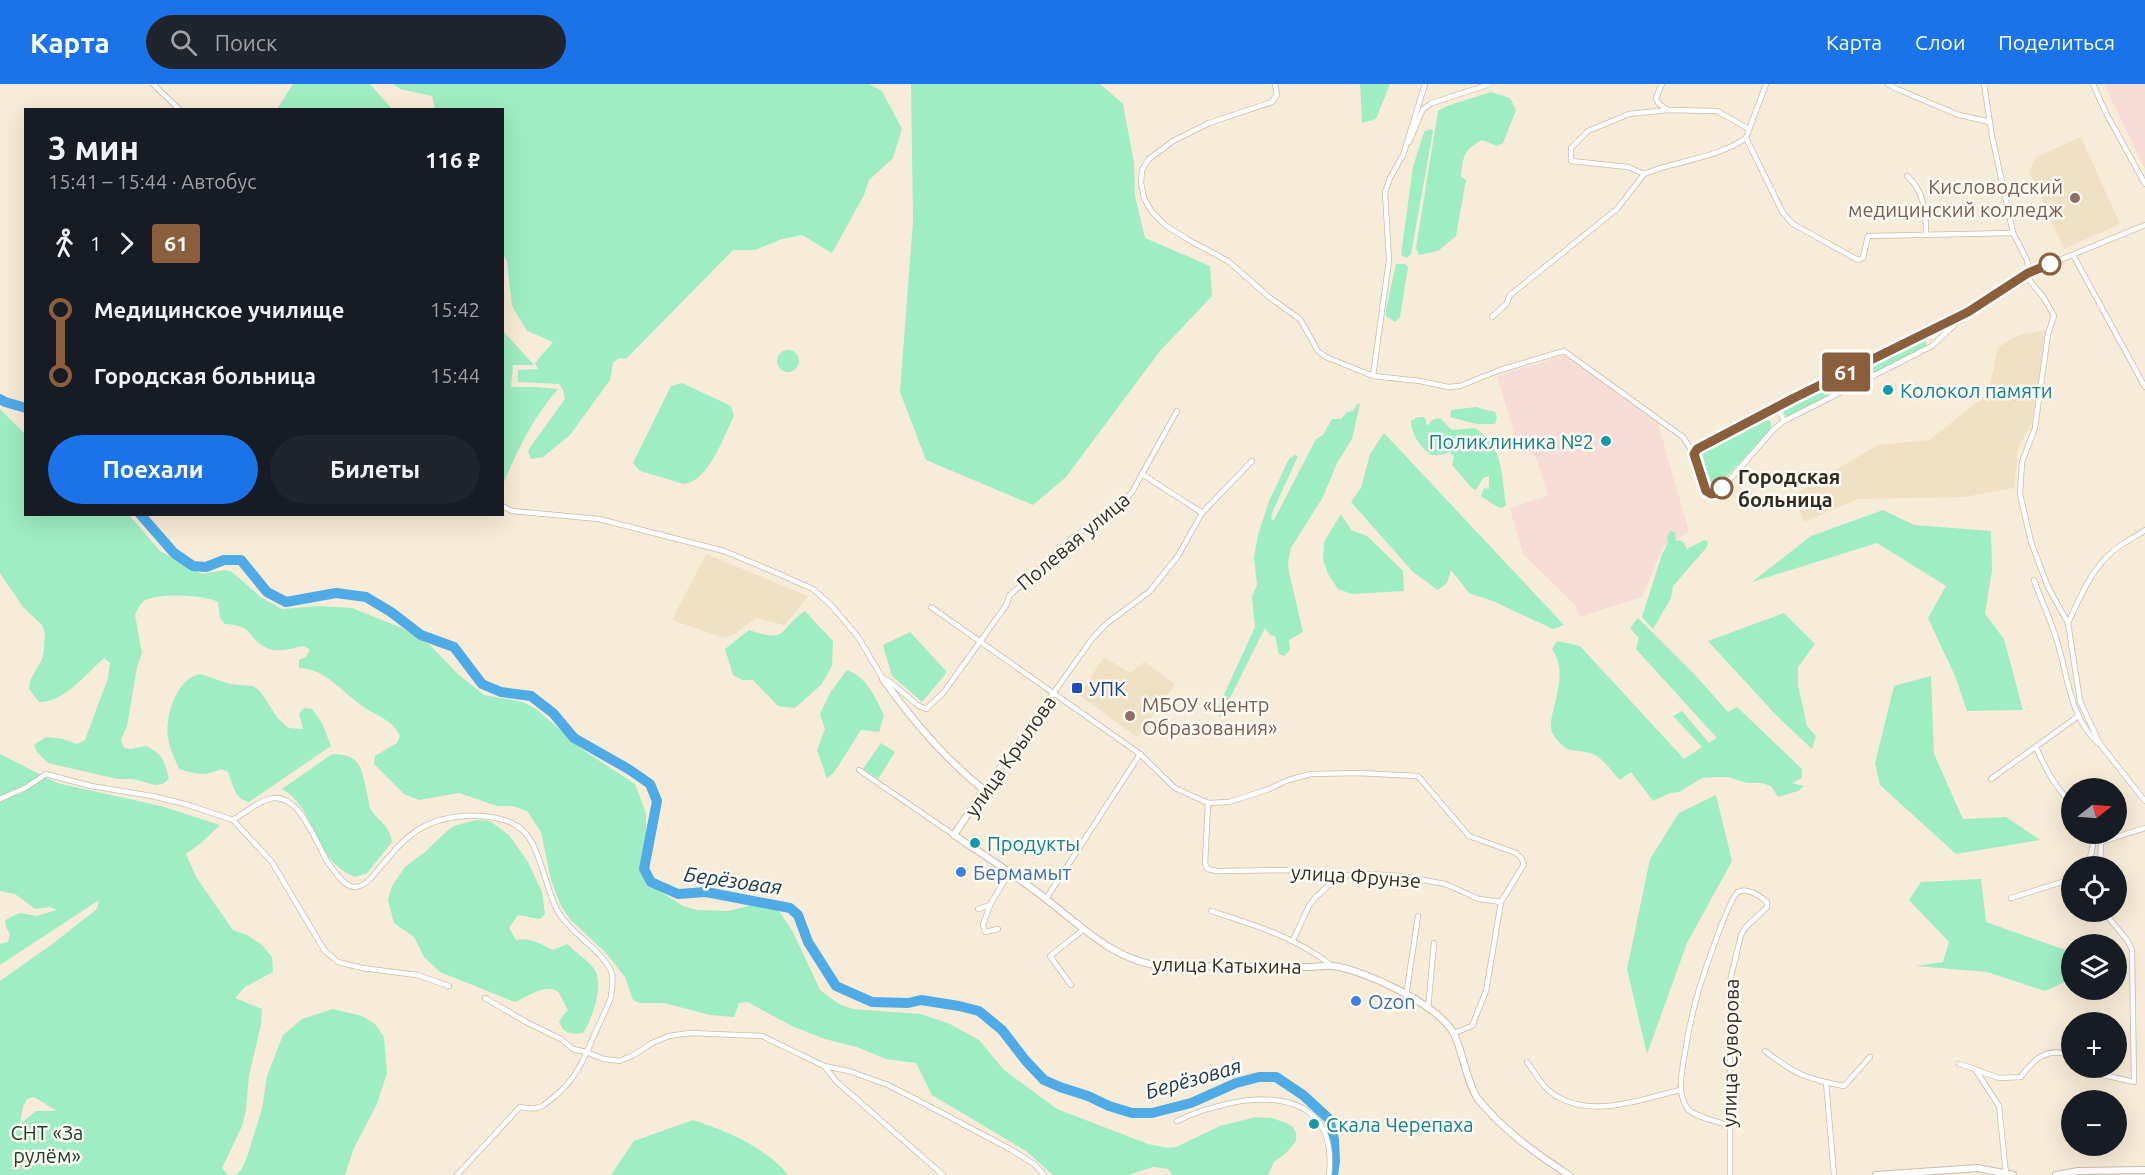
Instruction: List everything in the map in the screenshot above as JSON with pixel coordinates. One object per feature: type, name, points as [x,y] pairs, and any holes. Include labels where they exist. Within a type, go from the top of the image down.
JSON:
[{"type":"street","points":[[153,84],[178,108]]},
{"type":"street","points":[[1275,84],[1277,93],[1272,102],[1209,123],[1173,141],[1149,159],[1142,170],[1141,183],[1144,198],[1152,212],[1165,225],[1228,261],[1269,297],[1300,319],[1318,351],[1342,365],[1373,376],[1420,381],[1448,387],[1460,386],[1500,370],[1564,351],[1669,426],[1689,444],[1706,491],[1711,494],[1718,493],[1773,430],[1784,421],[1932,346],[1968,312]]},
{"type":"street","points":[[1403,155],[1425,84]]},
{"type":"street","points":[[1373,376],[1389,260],[1385,192],[1390,178],[1403,155],[1423,109],[1440,100],[1490,84]]},
{"type":"street","points":[[1662,84],[1656,98],[1658,103],[1668,110]]},
{"type":"street","points":[[1766,84],[1746,138],[1783,213],[1793,224],[1858,260],[1863,258],[1868,236],[2013,233]]},
{"type":"street","points":[[1888,84],[1959,115],[1990,122]]},
{"type":"street","points":[[1984,84],[2013,233],[2027,260],[2030,281],[2044,298],[2054,316],[2048,334],[2036,428],[2022,462],[2020,494],[2031,542],[2045,578],[2068,623],[2080,701],[2100,744]]},
{"type":"street","points":[[2093,84],[2145,184]]},
{"type":"street","points":[[1644,174],[1628,167],[1571,161],[1571,148],[1588,131],[1629,114],[1668,110],[1717,111],[1749,129]]},
{"type":"street","points":[[1492,317],[1506,304],[1516,289],[1617,209],[1644,174],[1657,168],[1699,158],[1746,138]]},
{"type":"street","points":[[1908,176],[1914,182],[1924,203],[1926,233]]},
{"type":"street","points":[[1694,454],[1702,446],[1777,406],[1968,312],[2028,273],[2145,225]]},
{"type":"street","points":[[2073,255],[2145,387]]},
{"type":"street","points":[[1777,406],[1784,421]]},
{"type":"street","name":"Полевая улица","points":[[883,680],[889,681],[919,706],[926,709],[944,693],[1007,604],[1009,596],[1071,539],[1124,501],[1132,492],[1177,411]]},
{"type":"street","name":"улица Крылова","points":[[954,835],[1092,639],[1106,624],[1149,592],[1178,556],[1202,513],[1252,461]]},
{"type":"street","points":[[1142,474],[1202,513]]},
{"type":"street","points":[[504,507],[512,511],[603,520],[724,551],[813,590],[832,606],[858,637],[883,680],[900,703],[958,770],[984,790]]},
{"type":"street","points":[[2068,623],[2079,600],[2112,552],[2145,530]]},
{"type":"street","points":[[2034,580],[2056,639],[2077,717],[2145,801]]},
{"type":"street","points":[[931,607],[1140,754],[1175,788],[1208,803],[1229,802],[1311,774],[1358,773],[1418,776],[1468,836],[1516,853],[1522,858],[1524,864],[1501,902],[1486,991],[1472,1026],[1454,1033]]},
{"type":"street","points":[[1991,779],[2077,717]]},
{"type":"street","points":[[2036,747],[2044,767],[2061,793]]},
{"type":"street","points":[[1046,899],[1140,754]]},
{"type":"street","name":"улица Катыхина","points":[[859,771],[1046,899],[1083,930],[1127,957],[1144,964],[1310,967],[1331,965],[1366,974],[1406,996],[1428,1009],[1454,1033],[1476,1096],[1506,1130],[1569,1175]]},
{"type":"street","points":[[0,799],[25,788],[46,774],[91,786],[185,804],[233,820],[272,862],[320,945],[338,962],[362,968],[417,975],[449,986]]},
{"type":"street","points":[[233,820],[269,799],[282,798],[291,802],[301,813],[326,859],[340,879],[350,886],[360,886],[370,879],[397,846],[425,824],[444,818],[484,815],[502,819],[516,825],[530,838],[558,913],[574,933],[606,962],[612,975],[611,997],[586,1052],[569,1082],[541,1107],[530,1109],[520,1107],[457,1175]]},
{"type":"street","name":"улица Фрунзе","points":[[1208,803],[1205,864],[1208,869],[1216,871],[1293,870],[1318,876],[1367,874],[1402,876],[1445,884],[1479,899],[1501,902]]},
{"type":"street","points":[[2127,834],[2145,828]]},
{"type":"street","points":[[998,929],[985,932],[983,925],[990,905],[1009,873]]},
{"type":"street","points":[[1293,940],[1309,906],[1339,876]]},
{"type":"street","points":[[2011,898],[2061,882]]},
{"type":"street","name":"улица Суворова","points":[[1680,1090],[1695,1004],[1726,912],[1736,894],[1746,891],[1763,898],[1767,902],[1767,907],[1745,928],[1741,935],[1730,981],[1730,1175]]},
{"type":"street","points":[[978,909],[990,905]]},
{"type":"street","name":"улица Катыхина","points":[[1210,911],[1293,940],[1314,951],[1331,965]]},
{"type":"street","points":[[1406,996],[1418,916]]},
{"type":"street","points":[[2112,922],[2132,950],[2134,1082],[2116,1078]]},
{"type":"street","points":[[1071,985],[1050,956],[1083,930]]},
{"type":"street","points":[[1428,1009],[1434,943]]},
{"type":"street","points":[[485,998],[561,1039],[573,1050],[604,1059],[619,1060],[632,1056],[652,1043],[690,1033],[762,1036],[824,1066],[849,1071],[888,1086],[1010,1149],[1034,1164],[1044,1175]]},
{"type":"street","points":[[1764,1051],[1793,1072],[1812,1080],[1844,1086],[1870,1057]]},
{"type":"street","points":[[1959,1064],[1999,1078],[2021,1077],[2029,1065],[2047,1053],[2061,1053]]},
{"type":"street","points":[[1527,1062],[1545,1086],[1558,1097],[1580,1105],[1614,1106],[1680,1090],[1688,1109],[1694,1114],[1729,1126]]},
{"type":"street","points":[[824,1066],[837,1082],[943,1175]]},
{"type":"street","points":[[1975,1069],[1999,1106],[2006,1174]]},
{"type":"street","points":[[1826,1082],[1834,1175]]},
{"type":"street","points":[[1177,1120],[1200,1110],[1234,1102],[1279,1100],[1296,1104],[1320,1122],[1328,1141],[1329,1175]]},
{"type":"street","points":[[1876,1175],[1949,1172],[1978,1168],[2013,1175]]},
{"type":"street","points":[[2056,1175],[2078,1171],[2145,1170]]},
{"type":"shaded area","points":[[2104,84],[2145,84],[2145,169]]},
{"type":"shaded area","name":"Кисловодский медицинский колледж","points":[[2081,137],[2120,224],[2064,249],[2029,171],[2036,157]]},
{"type":"shaded area","points":[[2046,330],[2032,423],[2018,448],[2014,488],[1964,497],[1858,499],[1804,522],[1794,495],[1878,445],[1929,440],[1988,394],[1998,347],[2019,335]]},
{"type":"shaded area","points":[[1566,355],[1657,420],[1689,532],[1663,547],[1642,597],[1579,617],[1575,605],[1523,554],[1510,508],[1548,496],[1536,457],[1518,447],[1497,376]]},
{"type":"shaded area","points":[[706,554],[808,596],[785,625],[756,618],[735,634],[724,638],[672,620]]},
{"type":"shaded area","name":"МБОУ «Центр Образования»","points":[[1104,657],[1130,673],[1144,662],[1175,684],[1137,737],[1079,695]]},
{"type":"green space","points":[[293,84],[370,84],[391,108],[278,108]]},
{"type":"green space","points":[[393,84],[869,84],[882,91],[902,129],[893,158],[869,180],[864,195],[832,253],[802,235],[782,239],[755,250],[733,250],[626,359],[619,358],[613,363],[610,380],[570,435],[543,457],[531,459],[528,451],[565,399],[559,384],[518,382],[518,370],[538,369],[535,363],[553,342],[527,331],[512,306],[507,262],[504,256],[504,108],[435,108],[432,96],[400,89]]},
{"type":"green space","points":[[911,84],[1100,84],[1123,104],[1134,163],[1135,196],[1145,238],[1210,266],[1212,296],[1160,351],[1066,477],[1033,505],[926,460],[900,392],[913,221]]},
{"type":"green space","points":[[1360,84],[1390,84],[1376,119],[1362,123]]},
{"type":"green space","points":[[1491,92],[1510,98],[1516,110],[1503,143],[1497,146],[1482,140],[1471,147],[1465,155],[1461,177],[1466,180],[1456,236],[1438,251],[1419,255],[1416,248],[1438,111]]},
{"type":"green space","points":[[1430,129],[1433,131],[1411,254],[1407,258],[1401,255],[1413,167],[1424,132]]},
{"type":"green space","points":[[1396,264],[1405,264],[1408,267],[1400,317],[1395,322],[1386,316],[1386,310]]},
{"type":"green space","points":[[504,332],[534,365],[513,365],[511,387],[558,389],[541,410],[504,482]]},
{"type":"green space","points":[[1923,336],[1927,345],[1788,417],[1784,414],[1784,407]]},
{"type":"green space","points":[[784,350],[792,350],[799,357],[799,365],[792,372],[784,372],[777,365],[777,357]]},
{"type":"green space","points":[[682,383],[731,406],[734,416],[708,467],[693,481],[684,484],[640,471],[633,463],[671,386]]},
{"type":"green space","points":[[1357,404],[1360,404],[1352,439],[1337,463],[1323,497],[1291,548],[1288,562],[1289,572],[1303,632],[1289,640],[1290,650],[1284,656],[1279,654],[1275,636],[1270,635],[1265,628],[1223,716],[1220,717],[1217,710],[1255,627],[1252,597],[1257,585],[1254,557],[1258,535],[1269,501],[1289,459],[1295,455],[1298,456],[1272,513],[1271,519],[1274,520],[1316,439],[1323,435],[1332,419],[1341,419],[1347,412],[1353,411]]},
{"type":"green space","points":[[1476,407],[1495,412],[1497,417],[1495,424],[1477,424],[1450,417],[1451,410]]},
{"type":"green space","points":[[0,409],[24,433],[24,516],[130,516],[160,551],[202,574],[225,570],[232,572],[262,598],[282,609],[319,606],[352,608],[402,628],[430,645],[458,674],[484,695],[523,702],[536,709],[583,750],[635,784],[646,813],[646,837],[640,866],[645,880],[683,906],[697,910],[728,911],[757,904],[779,911],[793,932],[820,990],[839,1004],[853,1009],[921,1014],[950,1024],[979,1040],[1004,1070],[1057,1109],[1148,1144],[1168,1148],[1176,1147],[1220,1126],[1256,1117],[1272,1118],[1293,1127],[1296,1141],[1274,1162],[1268,1175],[1173,1175],[1168,1169],[1153,1167],[1128,1175],[1053,1175],[1026,1151],[932,1095],[916,1063],[886,1059],[857,1047],[825,1039],[794,1027],[747,1002],[739,1003],[734,1017],[710,1015],[664,1003],[640,1003],[633,1000],[625,977],[606,953],[570,919],[561,906],[551,880],[541,832],[527,811],[513,806],[497,806],[459,793],[419,800],[404,794],[374,764],[375,756],[397,743],[400,736],[393,726],[326,677],[309,669],[299,668],[299,660],[306,657],[310,650],[304,646],[279,650],[265,647],[246,629],[225,624],[220,618],[218,602],[212,600],[180,596],[157,597],[143,602],[135,615],[142,653],[137,667],[127,726],[121,740],[124,748],[146,746],[160,755],[169,779],[163,784],[155,785],[48,763],[37,752],[34,745],[46,737],[77,744],[85,740],[108,678],[110,663],[104,658],[66,692],[49,701],[39,702],[29,689],[30,681],[42,659],[45,633],[42,625],[23,607],[0,573]]},
{"type":"green space","points":[[1424,417],[1426,425],[1440,418],[1452,430],[1475,428],[1484,435],[1500,462],[1506,505],[1502,508],[1496,506],[1481,496],[1484,488],[1489,489],[1489,476],[1483,478],[1476,490],[1452,465],[1454,457],[1450,452],[1432,455],[1423,448],[1414,435],[1411,425],[1411,421]]},
{"type":"green space","points":[[1764,417],[1771,422],[1771,429],[1718,486],[1712,488],[1702,452]]},
{"type":"green space","points":[[1384,433],[1564,625],[1553,629],[1495,602],[1469,593],[1451,570],[1447,583],[1438,590],[1413,572],[1351,502],[1361,488],[1370,454]]},
{"type":"green space","points":[[1883,510],[1914,525],[1991,531],[1992,570],[1985,614],[2004,639],[2023,710],[1967,711],[1955,676],[1928,618],[1946,586],[1877,543],[1752,582],[1811,536]]},
{"type":"green space","points":[[1341,514],[1351,530],[1367,536],[1403,571],[1404,591],[1352,594],[1338,589],[1328,574],[1323,559],[1324,542]]},
{"type":"green space","points":[[1670,531],[1675,532],[1676,541],[1680,540],[1687,549],[1704,540],[1708,542],[1707,547],[1673,586],[1671,598],[1653,629],[1642,617],[1662,554],[1668,543],[1667,537]]},
{"type":"green space","points":[[805,611],[833,641],[832,666],[821,685],[795,708],[778,706],[753,680],[742,680],[733,675],[725,649],[749,630],[771,636],[782,633]]},
{"type":"green space","points":[[1784,613],[1815,644],[1798,667],[1798,685],[1807,726],[1816,736],[1812,749],[1776,715],[1708,641]]},
{"type":"green space","points":[[1638,618],[1728,712],[1737,707],[1802,769],[1802,778],[1792,783],[1804,786],[1798,791],[1778,797],[1771,786],[1761,783],[1747,783],[1728,777],[1702,778],[1679,792],[1670,793],[1653,801],[1631,772],[1620,780],[1604,762],[1593,754],[1567,749],[1558,741],[1551,727],[1560,672],[1558,660],[1552,649],[1557,641],[1580,646],[1684,759],[1702,747],[1673,716],[1682,711],[1709,743],[1717,738],[1636,649],[1639,638],[1630,628]]},
{"type":"green space","points":[[910,632],[947,672],[922,702],[892,676],[883,645]]},
{"type":"green space","points":[[847,670],[860,677],[865,683],[884,715],[879,732],[861,730],[835,771],[827,779],[817,750],[825,729],[820,714],[830,693]]},
{"type":"green space","points":[[200,674],[230,684],[253,686],[260,691],[277,717],[288,728],[303,729],[299,714],[304,708],[312,709],[322,723],[331,746],[249,802],[237,794],[228,772],[221,769],[200,774],[179,769],[168,737],[170,709],[184,683]]},
{"type":"green space","points":[[1931,676],[1934,754],[1963,819],[2006,817],[2040,840],[1956,854],[1880,785],[1875,763],[1894,686]]},
{"type":"green space","points":[[881,743],[895,752],[878,779],[863,769]]},
{"type":"green space","name":"СНТ «За рулём»","points":[[0,754],[57,783],[161,806],[220,825],[186,854],[196,877],[233,930],[247,935],[262,945],[272,957],[273,972],[245,987],[235,998],[262,1009],[242,1126],[222,1168],[228,1175],[0,1175],[0,981],[97,909],[99,900],[0,965],[0,944],[8,942],[10,934],[5,920],[20,913],[36,916],[57,910],[50,907],[35,909],[15,894],[0,891]],"holes":[[[34,1097],[57,1111],[36,1111],[20,1124],[27,1099]]]},
{"type":"green space","points":[[332,754],[350,757],[356,761],[362,772],[370,808],[387,828],[392,842],[367,873],[355,877],[332,861],[299,804],[282,789]]},
{"type":"green space","points":[[1716,795],[1732,861],[1687,943],[1647,1054],[1627,969],[1650,859],[1679,813]]},
{"type":"green space","points":[[476,820],[490,821],[509,835],[528,862],[542,892],[545,914],[540,919],[518,915],[509,928],[516,940],[530,940],[553,950],[567,944],[595,970],[598,994],[590,1020],[583,1033],[574,1034],[563,1028],[559,1021],[568,1010],[555,990],[537,991],[515,1002],[440,972],[424,957],[414,937],[394,923],[388,900],[392,886],[405,867],[454,826]]},
{"type":"green space","points":[[1981,879],[1986,922],[2061,948],[2061,984],[2045,991],[1987,972],[1916,966],[1943,962],[1949,942],[1909,900],[1921,882]]},
{"type":"green space","points":[[333,1009],[362,1016],[375,1024],[384,1037],[387,1073],[377,1104],[353,1150],[345,1175],[236,1175],[242,1169],[248,1154],[262,1109],[267,1076],[283,1035],[302,1019]]},
{"type":"green space","points":[[693,1120],[745,1141],[768,1156],[788,1175],[611,1175],[634,1141]]},
{"type":"waterway","name":"Берёзовая","points":[[0,399],[24,407]]},
{"type":"waterway","name":"Берёзовая","points":[[142,516],[174,553],[193,566],[206,567],[224,560],[241,560],[267,592],[286,602],[336,593],[366,597],[391,612],[421,635],[454,647],[482,684],[501,692],[531,696],[553,713],[574,738],[650,784],[657,801],[644,869],[651,882],[678,894],[706,892],[790,908],[798,915],[808,942],[836,986],[872,1002],[908,1003],[921,1000],[979,1011],[1002,1030],[1044,1080],[1132,1113],[1152,1113],[1191,1103],[1236,1083],[1259,1077],[1276,1077],[1303,1095],[1329,1119],[1334,1140],[1333,1175]]},
{"type":"bus line","name":"61","points":[[1722,488],[1718,493],[1711,494],[1706,491],[1694,454],[1697,449],[1968,312],[2028,273],[2050,264]]},
{"type":"place","name":"Кисловодский медицинский колледж","points":[[2075,198]]},
{"type":"place","name":"Колокол памяти","points":[[1888,390]]},
{"type":"place","name":"Поликлиника №2","points":[[1606,441]]},
{"type":"place","name":"Городская больница","points":[[1722,488]]},
{"type":"place","name":"УПК","points":[[1077,688]]},
{"type":"place","name":"МБОУ «Центр Образования»","points":[[1130,716]]},
{"type":"place","name":"Продукты","points":[[975,843]]},
{"type":"place","name":"Бермамыт","points":[[961,872]]},
{"type":"place","name":"Ozon","points":[[1356,1001]]},
{"type":"place","name":"Скала Черепаха","points":[[1314,1124]]}]
